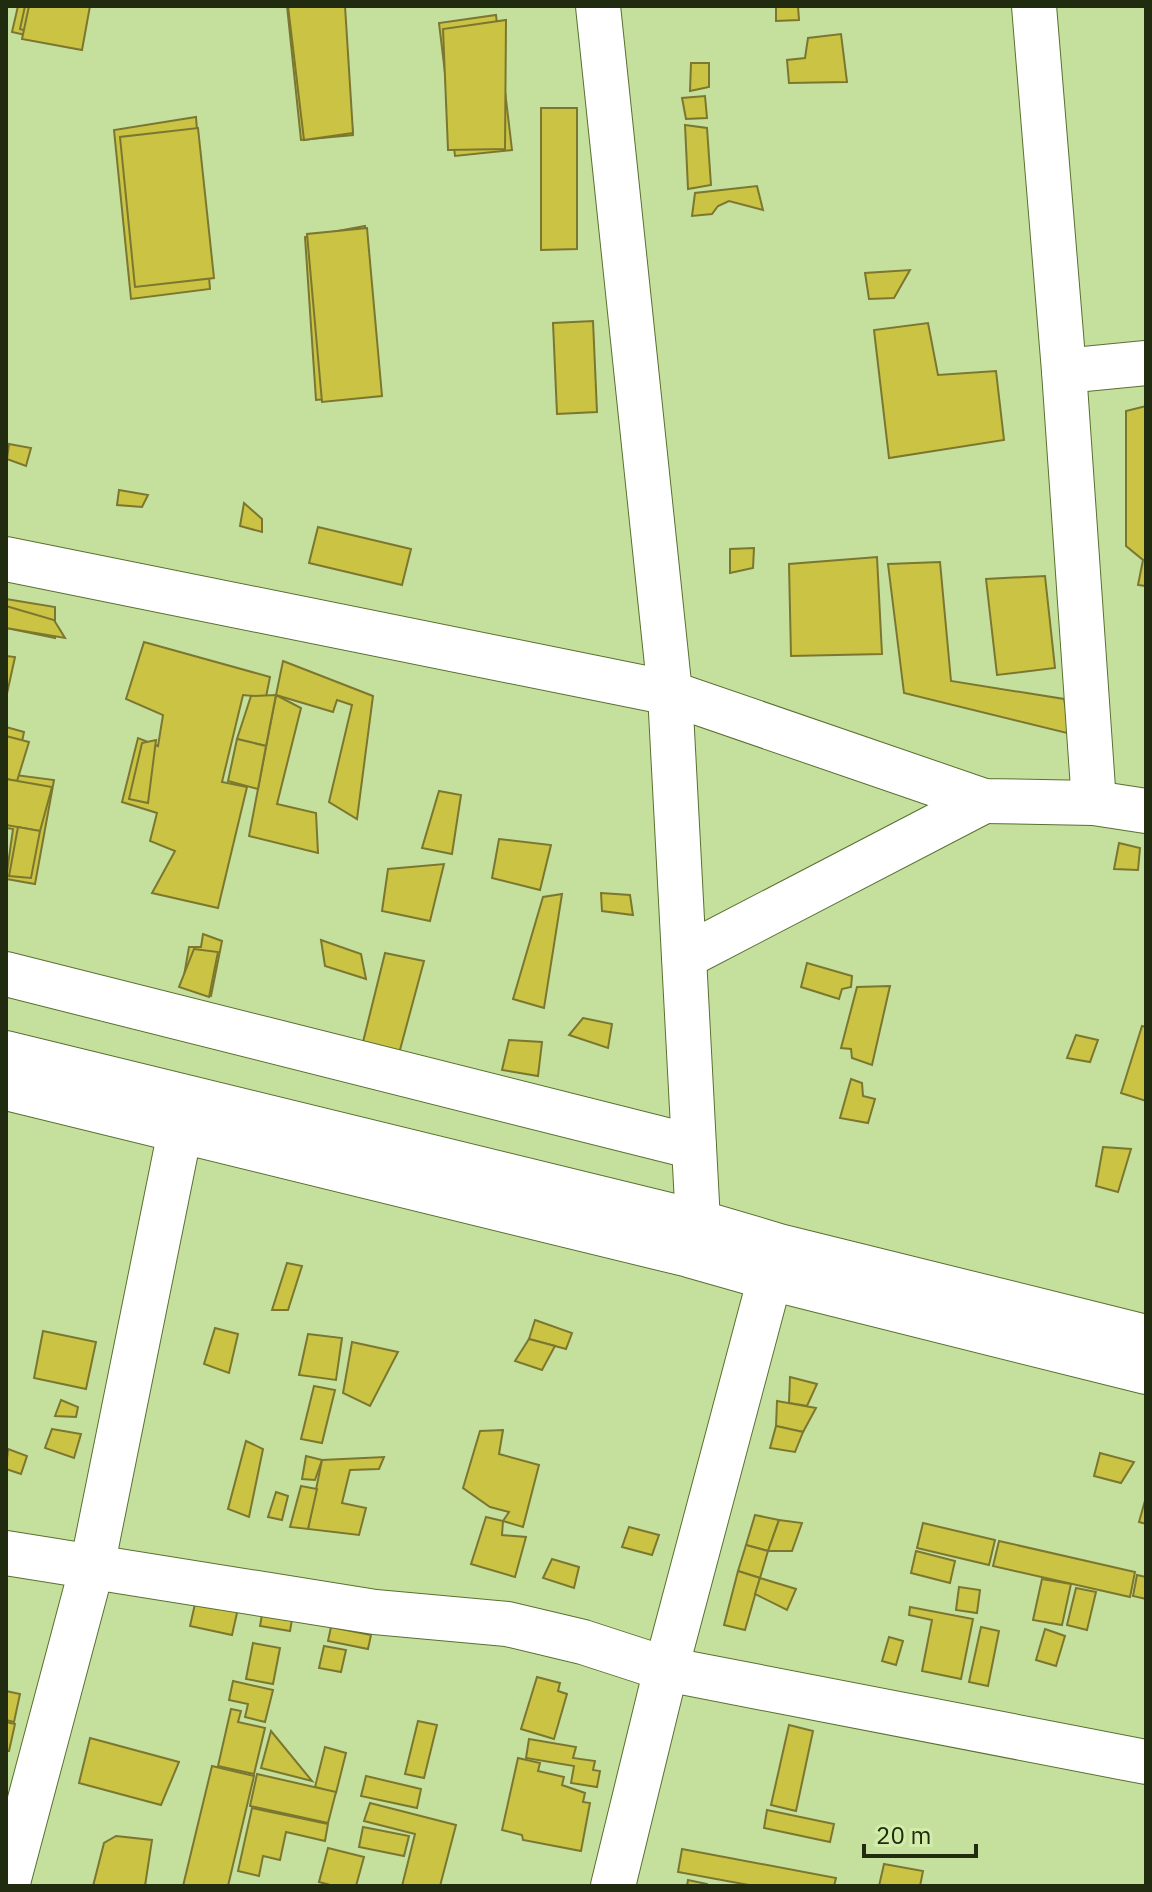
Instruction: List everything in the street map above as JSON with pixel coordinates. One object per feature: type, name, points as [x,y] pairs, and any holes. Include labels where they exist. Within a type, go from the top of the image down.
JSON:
[{"type":"street","points":[[602,6],[670,693],[698,1222]]},
{"type":"street","points":[[1034,6],[1064,371],[1094,803]]},
{"type":"street","points":[[1064,371],[1146,363]]},
{"type":"street","points":[[6,559],[670,693],[984,801],[1094,803],[1146,811]]},
{"type":"street","points":[[684,957],[984,801]]},
{"type":"street","points":[[6,974],[694,1147]]},
{"type":"street","points":[[6,1053],[698,1222],[779,1246],[1146,1337]]},
{"type":"street","points":[[6,1088],[689,1255],[1146,1372]]},
{"type":"street","points":[[7,1886],[92,1567],[180,1131]]},
{"type":"street","points":[[613,1886],[666,1669],[770,1278]]},
{"type":"street","points":[[6,1553],[375,1612],[507,1624],[583,1642],[666,1669],[1146,1762]]},
{"type":"building","points":[[18,6],[84,6],[74,46],[12,32]]},
{"type":"building","points":[[25,6],[82,6],[72,43],[20,29]]},
{"type":"building","points":[[29,6],[90,6],[82,50],[22,39]]},
{"type":"building","points":[[287,6],[340,6],[353,135],[301,140]]},
{"type":"building","points":[[288,6],[345,6],[353,133],[304,140]]},
{"type":"building","points":[[776,6],[798,6],[799,20],[776,21]]},
{"type":"building","points":[[496,15],[512,150],[455,156],[439,23]]},
{"type":"building","points":[[506,20],[505,149],[448,150],[443,29]]},
{"type":"building","points":[[841,34],[847,82],[789,83],[787,60],[805,58],[808,38]]},
{"type":"building","points":[[691,63],[709,63],[709,87],[690,91]]},
{"type":"building","points":[[705,96],[707,118],[686,119],[682,98]]},
{"type":"building","points":[[541,108],[577,108],[577,249],[541,250]]},
{"type":"building","points":[[196,117],[210,289],[131,299],[114,130]]},
{"type":"building","points":[[685,125],[707,128],[711,185],[688,189]]},
{"type":"building","points":[[198,128],[214,278],[135,287],[120,137]]},
{"type":"building","points":[[757,186],[763,210],[729,201],[718,206],[712,214],[692,216],[695,193]]},
{"type":"building","points":[[365,226],[375,395],[316,400],[305,237]]},
{"type":"building","points":[[367,228],[382,396],[322,402],[307,234]]},
{"type":"building","points":[[910,270],[894,298],[869,299],[865,273]]},
{"type":"building","points":[[593,321],[597,412],[557,414],[553,323]]},
{"type":"building","points":[[928,323],[938,375],[996,371],[1004,440],[889,458],[874,330]]},
{"type":"building","points":[[1146,406],[1146,586],[1138,585],[1143,560],[1126,546],[1126,411]]},
{"type":"building","points":[[9,444],[31,448],[26,466],[7,459]]},
{"type":"building","points":[[119,490],[148,495],[142,507],[117,505]]},
{"type":"building","points":[[244,503],[262,519],[262,532],[240,526]]},
{"type":"building","points":[[318,527],[411,549],[402,585],[309,563]]},
{"type":"building","points":[[754,548],[753,568],[730,573],[730,549]]},
{"type":"building","points":[[877,557],[882,654],[791,656],[789,564]]},
{"type":"building","points":[[940,562],[951,681],[1064,699],[1071,734],[904,693],[888,564]]},
{"type":"building","points":[[1045,576],[1055,668],[997,675],[986,579]]},
{"type":"building","points":[[6,599],[55,607],[55,638],[6,628]]},
{"type":"building","points":[[6,606],[54,620],[65,638],[6,628]]},
{"type":"building","points":[[144,642],[270,677],[266,697],[243,695],[222,782],[247,787],[218,908],[152,893],[175,851],[150,841],[157,813],[122,802],[138,738],[158,746],[163,715],[126,699]]},
{"type":"building","points":[[6,656],[15,657],[6,698]]},
{"type":"building","points":[[283,661],[373,696],[357,819],[329,802],[352,705],[337,700],[333,712],[276,695]]},
{"type":"building","points":[[276,695],[301,708],[277,804],[316,813],[318,853],[249,836]]},
{"type":"building","points":[[276,695],[266,746],[237,739],[251,696]]},
{"type":"building","points":[[6,727],[24,732],[15,775],[54,780],[35,884],[6,879],[13,829],[6,828]]},
{"type":"building","points":[[6,736],[29,742],[17,781],[6,779]]},
{"type":"building","points":[[237,739],[266,746],[258,789],[228,781]]},
{"type":"building","points":[[156,740],[148,803],[129,799],[142,743]]},
{"type":"building","points":[[6,779],[52,787],[40,831],[6,825]]},
{"type":"building","points":[[439,791],[461,795],[452,854],[422,848]]},
{"type":"building","points":[[18,827],[40,831],[31,878],[9,876]]},
{"type":"building","points":[[499,839],[551,845],[540,890],[492,878]]},
{"type":"building","points":[[1119,843],[1140,848],[1138,870],[1114,869]]},
{"type":"building","points":[[444,864],[430,921],[382,911],[388,869]]},
{"type":"building","points":[[601,893],[630,895],[633,915],[602,911]]},
{"type":"building","points":[[562,894],[544,1008],[513,999],[543,897]]},
{"type":"building","points":[[203,934],[222,941],[211,996],[182,987],[189,947],[201,947]]},
{"type":"building","points":[[321,940],[361,954],[366,979],[325,966]]},
{"type":"building","points":[[194,949],[218,952],[209,997],[179,987]]},
{"type":"building","points":[[385,953],[424,961],[397,1061],[362,1046]]},
{"type":"building","points":[[807,963],[852,976],[851,987],[842,989],[839,999],[801,987]]},
{"type":"building","points":[[890,986],[872,1065],[852,1058],[851,1049],[841,1048],[857,987]]},
{"type":"building","points":[[583,1018],[612,1024],[608,1048],[569,1035]]},
{"type":"building","points":[[1142,1026],[1146,1027],[1146,1101],[1121,1093]]},
{"type":"building","points":[[1076,1035],[1098,1040],[1090,1062],[1067,1058]]},
{"type":"building","points":[[509,1040],[542,1042],[538,1076],[502,1070]]},
{"type":"building","points":[[851,1079],[862,1083],[863,1096],[875,1099],[868,1123],[840,1118]]},
{"type":"building","points":[[1103,1147],[1131,1149],[1118,1192],[1096,1186]]},
{"type":"building","points":[[287,1263],[302,1266],[288,1310],[272,1310]]},
{"type":"building","points":[[535,1320],[572,1333],[566,1349],[529,1339]]},
{"type":"building","points":[[215,1328],[238,1334],[229,1373],[204,1364]]},
{"type":"building","points":[[43,1331],[96,1342],[86,1389],[34,1378]]},
{"type":"building","points":[[308,1334],[342,1338],[336,1380],[299,1375]]},
{"type":"building","points":[[529,1339],[555,1346],[542,1370],[515,1361]]},
{"type":"building","points":[[352,1342],[398,1352],[370,1406],[343,1393]]},
{"type":"building","points":[[790,1377],[817,1384],[807,1406],[789,1403]]},
{"type":"building","points":[[314,1386],[335,1390],[322,1443],[301,1439]]},
{"type":"building","points":[[61,1400],[78,1407],[76,1417],[55,1416]]},
{"type":"building","points":[[777,1401],[816,1408],[803,1432],[776,1426]]},
{"type":"building","points":[[776,1426],[803,1432],[795,1452],[770,1448]]},
{"type":"building","points":[[52,1429],[81,1434],[74,1458],[45,1448]]},
{"type":"building","points":[[503,1430],[499,1454],[539,1465],[523,1527],[503,1521],[509,1512],[490,1507],[463,1488],[480,1431]]},
{"type":"building","points":[[246,1441],[263,1449],[249,1517],[228,1509]]},
{"type":"building","points":[[8,1449],[27,1456],[21,1474],[6,1469]]},
{"type":"building","points":[[1100,1453],[1134,1462],[1121,1483],[1094,1476]]},
{"type":"building","points":[[306,1456],[322,1460],[315,1480],[302,1479]]},
{"type":"building","points":[[384,1457],[379,1469],[350,1470],[342,1503],[366,1508],[359,1535],[308,1529],[322,1460]]},
{"type":"building","points":[[301,1486],[317,1489],[308,1529],[290,1527]]},
{"type":"building","points":[[276,1492],[288,1496],[282,1520],[268,1517]]},
{"type":"building","points":[[1146,1497],[1146,1524],[1139,1522]]},
{"type":"building","points":[[755,1515],[779,1520],[768,1551],[746,1545]]},
{"type":"building","points":[[486,1517],[503,1521],[502,1535],[526,1537],[515,1577],[471,1564]]},
{"type":"building","points":[[779,1520],[802,1523],[792,1551],[768,1551]]},
{"type":"building","points":[[923,1523],[995,1540],[989,1565],[917,1548]]},
{"type":"building","points":[[629,1527],[659,1535],[652,1555],[622,1547]]},
{"type":"building","points":[[999,1541],[1135,1572],[1130,1597],[993,1566]]},
{"type":"building","points":[[746,1545],[768,1551],[760,1578],[738,1571]]},
{"type":"building","points":[[916,1551],[955,1561],[950,1583],[911,1573]]},
{"type":"building","points":[[552,1559],[579,1567],[574,1588],[543,1578]]},
{"type":"building","points":[[738,1571],[760,1578],[745,1630],[724,1625]]},
{"type":"building","points":[[1137,1575],[1146,1577],[1146,1599],[1133,1596]]},
{"type":"building","points":[[760,1578],[796,1589],[787,1610],[755,1594]]},
{"type":"building","points":[[1042,1579],[1071,1584],[1062,1625],[1033,1620]]},
{"type":"building","points":[[959,1587],[980,1590],[977,1613],[956,1610]]},
{"type":"building","points":[[1076,1588],[1096,1592],[1087,1630],[1067,1625]]},
{"type":"building","points":[[197,1595],[239,1604],[232,1635],[190,1626]]},
{"type":"building","points":[[910,1607],[973,1619],[961,1679],[922,1671],[932,1620],[909,1615]]},
{"type":"building","points":[[263,1609],[293,1614],[290,1631],[260,1626]]},
{"type":"building","points":[[331,1627],[371,1635],[368,1649],[328,1641]]},
{"type":"building","points":[[981,1627],[999,1631],[988,1686],[969,1682]]},
{"type":"building","points":[[1045,1629],[1065,1636],[1056,1666],[1036,1660]]},
{"type":"building","points":[[889,1637],[903,1641],[896,1665],[882,1661]]},
{"type":"building","points":[[253,1643],[280,1648],[273,1684],[246,1679]]},
{"type":"building","points":[[324,1646],[346,1650],[341,1672],[319,1668]]},
{"type":"building","points":[[537,1677],[560,1683],[558,1691],[567,1694],[554,1739],[521,1729]]},
{"type":"building","points":[[233,1681],[273,1690],[265,1722],[245,1717],[248,1704],[229,1700]]},
{"type":"building","points":[[6,1691],[20,1694],[14,1722],[6,1720]]},
{"type":"building","points":[[231,1709],[241,1711],[238,1722],[265,1728],[254,1774],[218,1766]]},
{"type":"building","points":[[418,1721],[437,1725],[424,1778],[405,1774]]},
{"type":"building","points":[[6,1722],[15,1724],[9,1751],[6,1751]]},
{"type":"building","points":[[789,1725],[813,1731],[796,1811],[771,1805]]},
{"type":"building","points":[[271,1731],[312,1781],[261,1768]]},
{"type":"building","points":[[90,1738],[179,1762],[161,1805],[79,1783]]},
{"type":"building","points":[[529,1739],[576,1747],[573,1758],[595,1761],[593,1770],[600,1771],[597,1787],[571,1783],[574,1766],[526,1758]]},
{"type":"building","points":[[325,1747],[346,1753],[336,1793],[315,1787]]},
{"type":"building","points":[[518,1758],[540,1763],[538,1771],[564,1777],[562,1785],[585,1793],[583,1802],[590,1803],[581,1851],[523,1840],[522,1835],[502,1830]]},
{"type":"building","points":[[212,1766],[254,1776],[228,1886],[183,1886]]},
{"type":"building","points":[[257,1774],[336,1792],[328,1823],[250,1806]]},
{"type":"building","points":[[366,1776],[421,1789],[417,1808],[361,1796]]},
{"type":"building","points":[[370,1803],[456,1825],[440,1886],[402,1886],[415,1834],[364,1821]]},
{"type":"building","points":[[252,1808],[328,1824],[325,1841],[286,1832],[280,1860],[263,1856],[259,1876],[238,1871]]},
{"type":"building","points":[[767,1810],[834,1824],[830,1842],[764,1828]]},
{"type":"building","points":[[363,1827],[409,1836],[404,1856],[359,1847]]},
{"type":"building","points":[[116,1836],[152,1840],[145,1886],[93,1886],[104,1843]]},
{"type":"building","points":[[328,1848],[364,1857],[356,1886],[319,1882]]},
{"type":"building","points":[[682,1849],[836,1878],[834,1886],[754,1886],[678,1872]]},
{"type":"building","points":[[884,1864],[923,1871],[920,1886],[879,1886]]},
{"type":"building","points":[[688,1880],[707,1884],[707,1886],[687,1886]]}]
